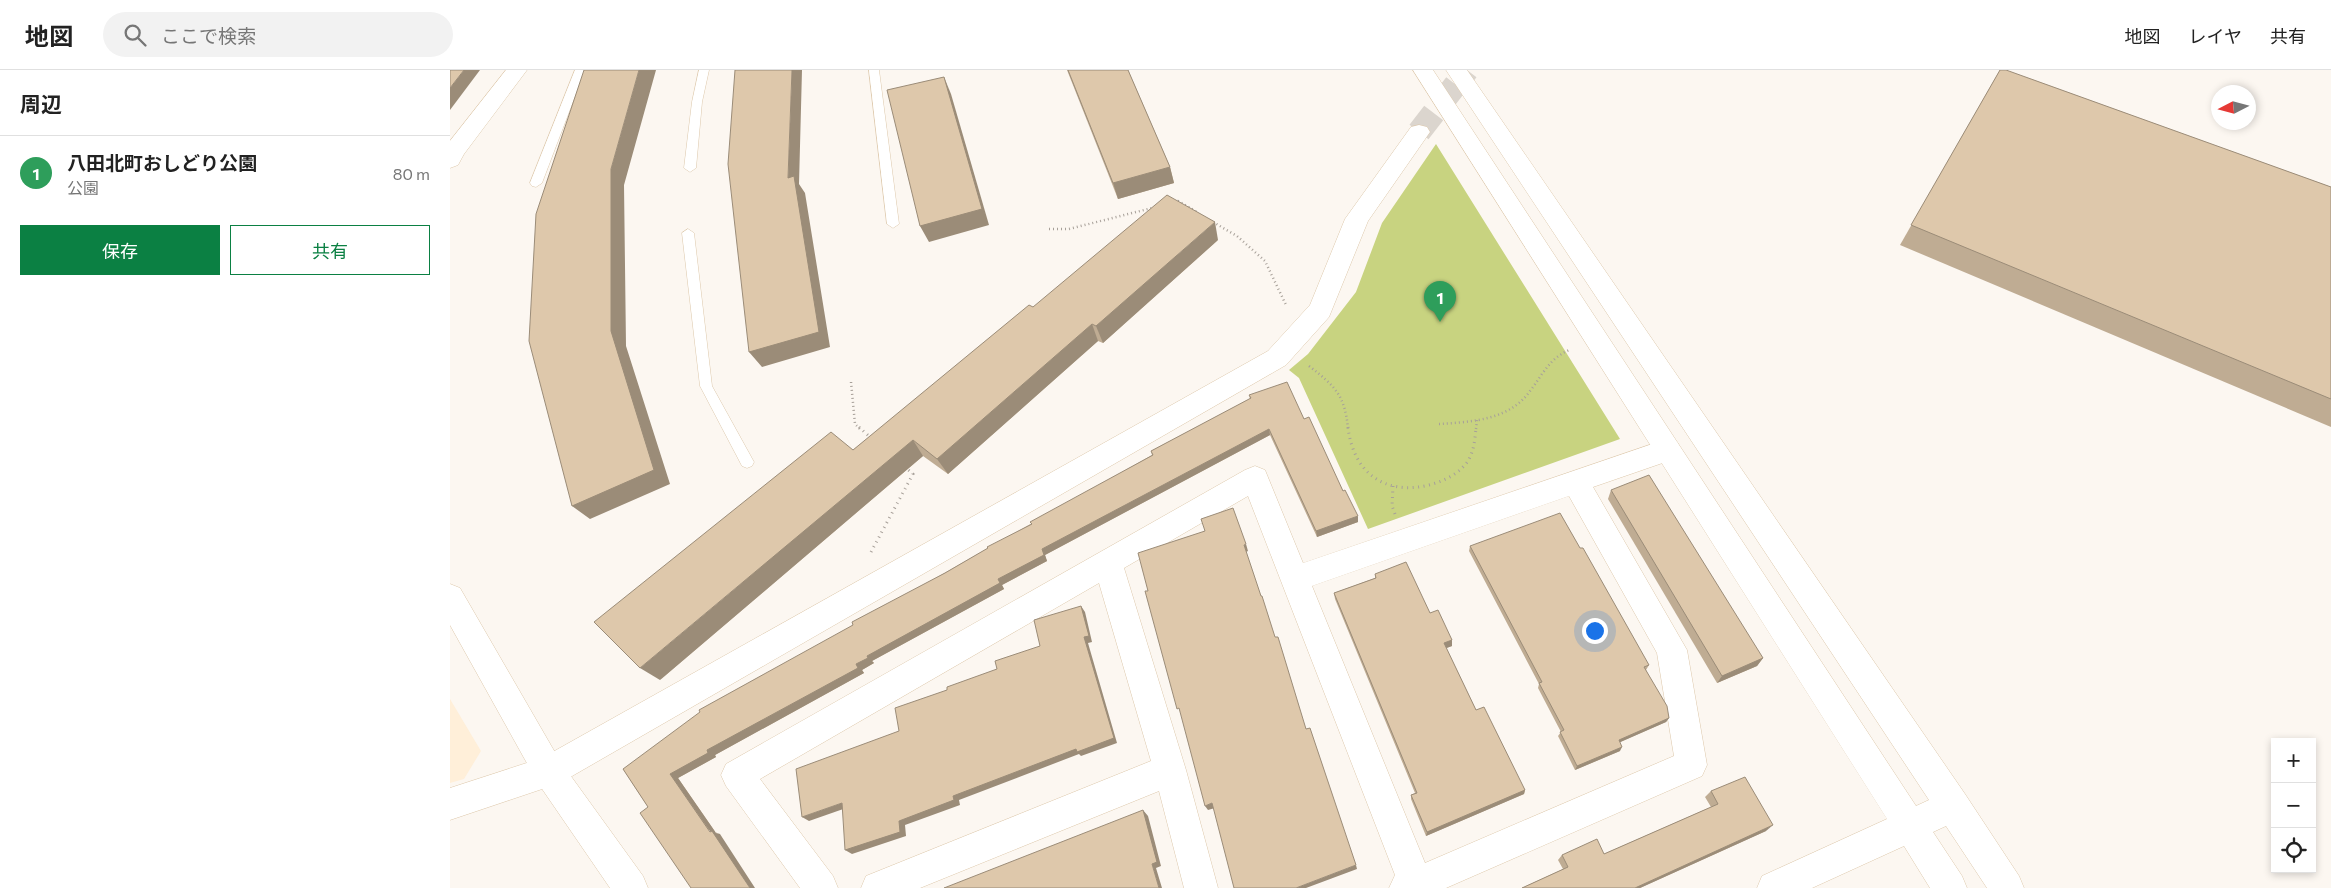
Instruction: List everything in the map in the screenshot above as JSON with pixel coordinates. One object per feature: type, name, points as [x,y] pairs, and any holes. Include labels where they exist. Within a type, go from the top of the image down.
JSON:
[{"type":"street","points":[[450,160],[454,151],[517,70]]},
{"type":"street","points":[[1423,70],[1666,450],[1950,888]]},
{"type":"street","points":[[1456,70],[2007,888]]},
{"type":"street","points":[[450,804],[549,772],[1277,358],[1320,310],[1358,219],[1419,132]]},
{"type":"street","points":[[1295,578],[1576,483],[1666,450]]},
{"type":"street","points":[[821,888],[737,775],[1107,561],[1255,478],[1295,578],[1411,886],[1691,765],[1672,650],[1576,483]]},
{"type":"street","points":[[1107,561],[1170,770],[1201,888]]},
{"type":"street","points":[[450,597],[549,772],[632,888]]},
{"type":"street","points":[[878,888],[1170,770]]},
{"type":"street","points":[[1774,888],[1953,806]]},
{"type":"lane","points":[[536,183],[580,70]]},
{"type":"lane","points":[[690,168],[697,102],[704,70]]},
{"type":"lane","points":[[874,70],[893,224]]},
{"type":"lane","points":[[688,233],[706,386],[747,462]]},
{"type":"path","points":[[1169,203],[1178,201],[1203,216]]},
{"type":"path","points":[[1050,229],[1069,229],[1160,206]]},
{"type":"path","points":[[1212,221],[1237,236],[1265,261],[1289,310]]},
{"type":"path","points":[[1439,424],[1477,420],[1510,409],[1523,400],[1546,364],[1555,356],[1574,349]]},
{"type":"path","points":[[1309,365],[1338,390],[1348,414],[1349,445],[1359,464],[1377,480],[1393,486],[1415,487],[1438,482],[1458,471],[1467,462],[1472,451],[1476,438],[1477,420]]},
{"type":"path","points":[[851,382],[855,424],[877,443]]},
{"type":"path","points":[[869,556],[913,474],[898,462]]},
{"type":"path","points":[[1393,486],[1392,506],[1397,519]]},
{"type":"shaded area","points":[[450,699],[481,751],[464,779],[450,783]]},
{"type":"green space","points":[[1436,144],[1620,439],[1368,529],[1299,378],[1289,370],[1308,354],[1356,292],[1382,223]]},
{"type":"building","points":[[450,70],[464,70],[450,88]]},
{"type":"building","points":[[584,70],[639,70],[611,169],[611,331],[654,470],[572,506],[529,341],[536,214]]},
{"type":"building","points":[[735,70],[792,70],[788,178],[794,176],[819,332],[749,352],[728,164]]},
{"type":"building","points":[[1068,70],[1128,70],[1170,167],[1113,183]]},
{"type":"building","points":[[2000,70],[2006,70],[2331,187],[2331,399],[1911,225]]},
{"type":"building","points":[[944,77],[982,209],[920,226],[887,90]]},
{"type":"building","points":[[1167,195],[1215,222],[1096,326],[1092,324],[937,459],[913,440],[640,668],[594,622],[831,432],[853,450],[1029,305],[1033,307]]},
{"type":"building","points":[[1287,382],[1304,419],[1309,417],[1343,491],[1345,490],[1358,516],[1316,531],[1269,429],[1042,549],[1044,555],[998,579],[1000,583],[867,656],[868,658],[856,664],[858,668],[707,750],[708,753],[670,774],[710,832],[712,831],[750,888],[691,888],[640,813],[648,807],[623,769],[700,712],[699,710],[853,625],[852,622],[1032,524],[1030,522],[1153,455],[1151,451],[1251,398],[1249,395]]},
{"type":"building","points":[[1649,475],[1763,658],[1722,676],[1611,490]]},
{"type":"building","points":[[1233,508],[1275,637],[1278,637],[1306,729],[1310,728],[1356,865],[1296,888],[1234,888],[1212,803],[1205,806],[1179,708],[1177,709],[1145,591],[1148,591],[1138,553],[1205,531],[1201,519]]},
{"type":"building","points":[[1560,513],[1580,548],[1583,548],[1649,665],[1644,667],[1667,706],[1669,718],[1619,740],[1622,747],[1577,766],[1560,732],[1564,730],[1539,683],[1542,682],[1470,546]]},
{"type":"building","points":[[1406,562],[1430,613],[1438,610],[1452,640],[1444,643],[1476,710],[1484,707],[1525,790],[1427,832],[1411,795],[1417,793],[1334,593],[1376,578],[1375,574]]},
{"type":"building","points":[[1081,606],[1089,636],[1084,637],[1114,738],[1077,752],[1076,749],[953,796],[954,800],[899,821],[900,832],[845,850],[842,803],[802,817],[796,769],[899,731],[895,708],[947,690],[947,687],[997,669],[995,661],[1040,646],[1034,620]]},
{"type":"building","points":[[1745,777],[1773,825],[1635,888],[1522,888],[1568,867],[1562,855],[1597,839],[1604,854],[1718,804],[1711,791]]},
{"type":"building","points":[[1143,810],[1157,862],[1152,864],[1159,888],[944,888]]},
{"type":"tunnel","points":[[1419,132],[1467,70]]},
{"type":"place","name":"八田北町おしどり公園","points":[[1440,322]]}]
